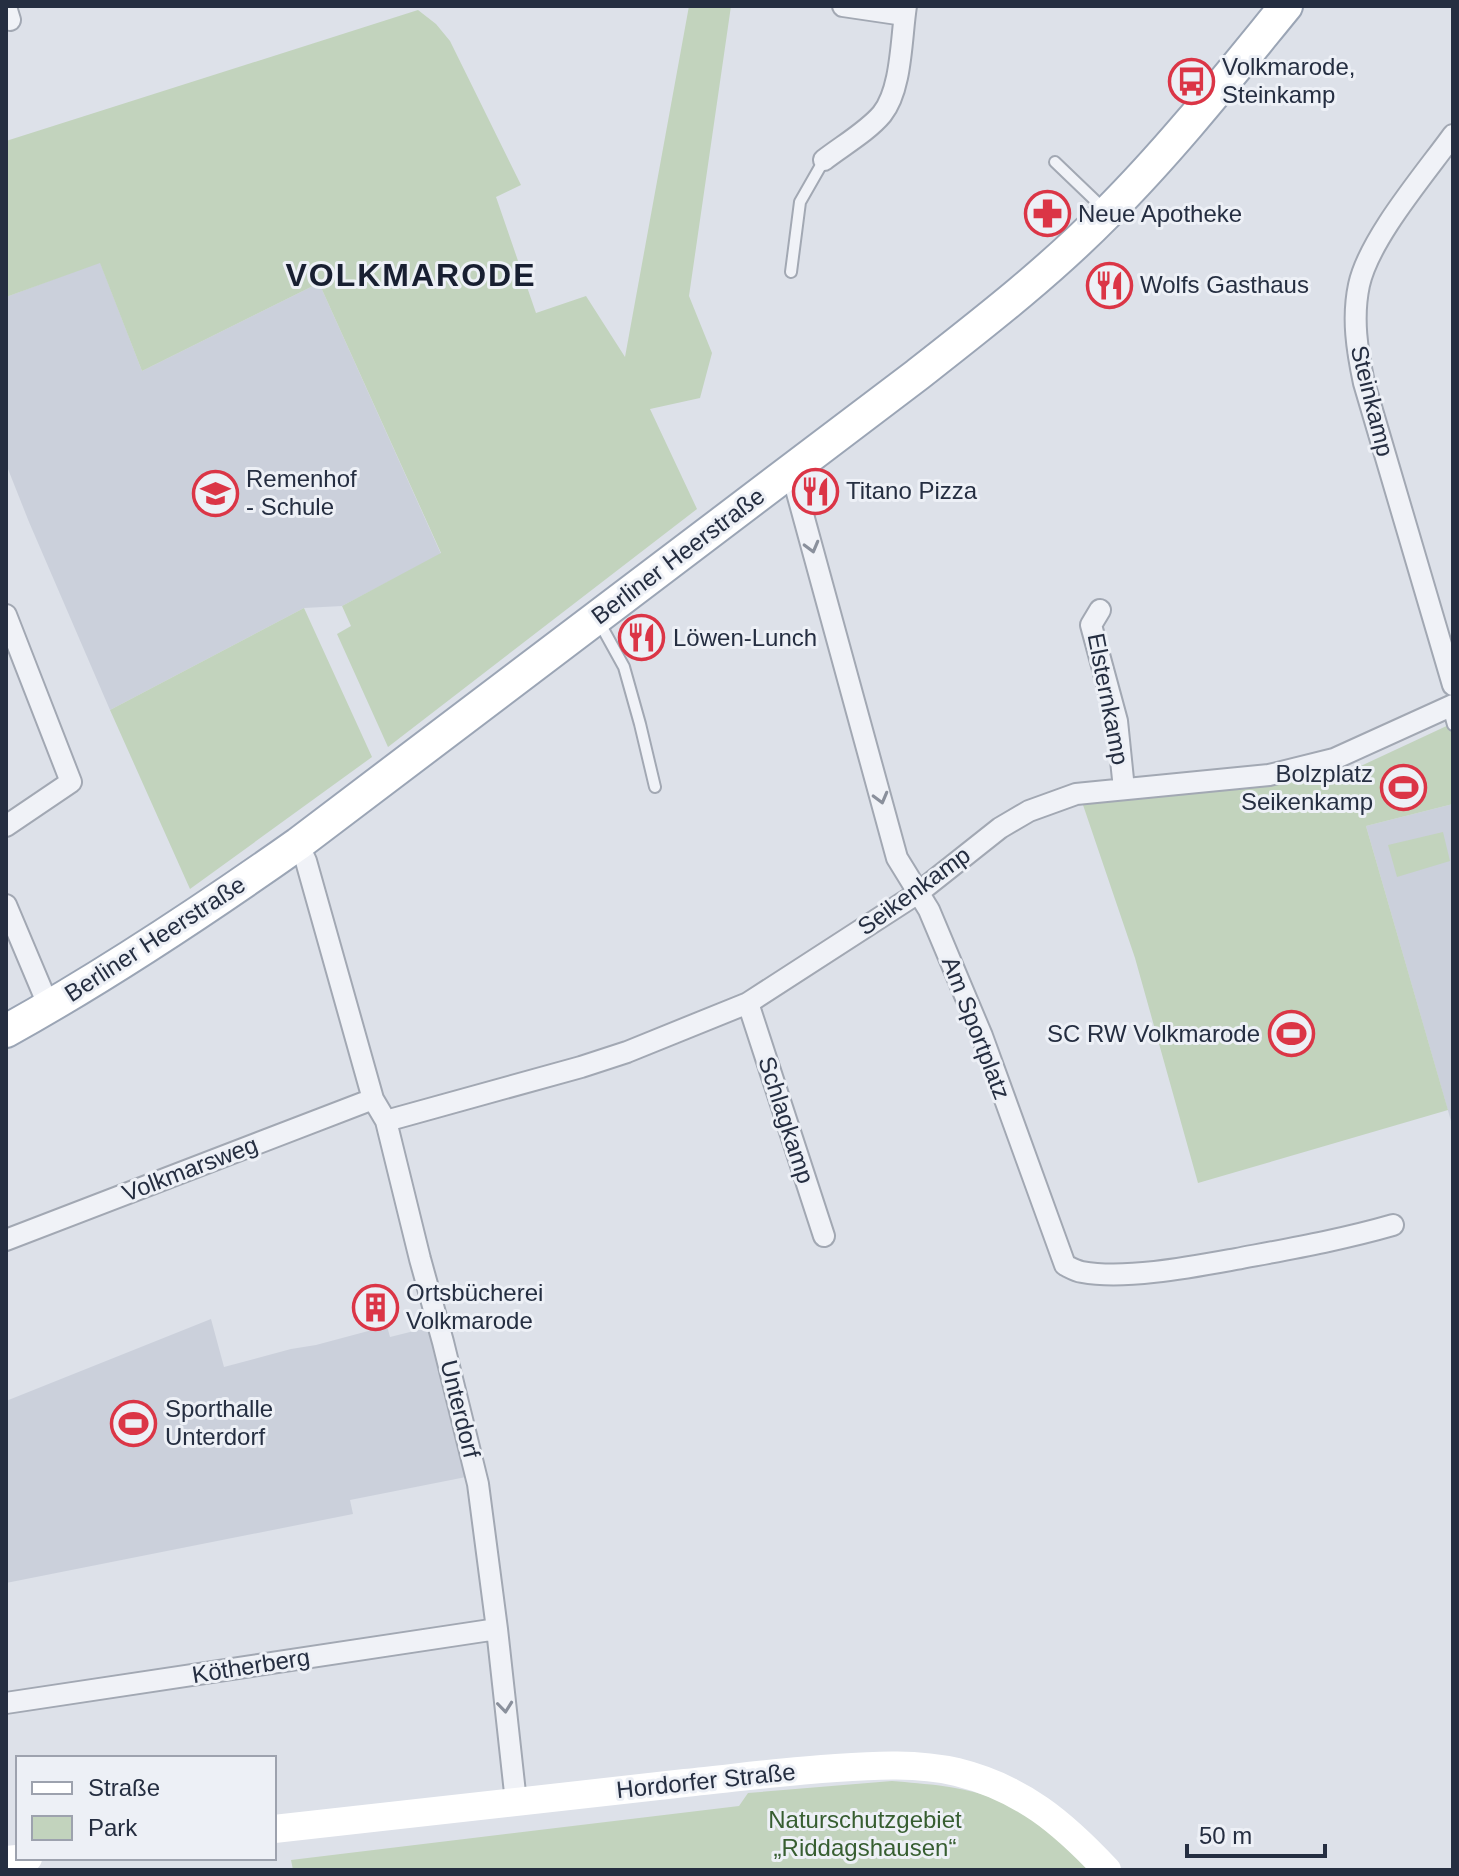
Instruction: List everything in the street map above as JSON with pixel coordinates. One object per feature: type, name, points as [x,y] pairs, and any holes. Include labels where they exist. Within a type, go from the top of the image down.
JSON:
[{"type":"main road","name":"Berliner Heerstraße","points":[[6,1031],[194,917],[298,844],[1012,300],[1108,213],[1214,94],[1286,6]]},
{"type":"main road","name":"Hordorfer Straße","points":[[276,1829],[803,1770],[899,1765],[930,1767],[1007,1789],[1056,1820],[1107,1870]]},
{"type":"street","points":[[824,160],[874,122],[886,108],[896,84],[905,10],[843,6]]},
{"type":"street","name":"Steinkamp","points":[[1453,135],[1385,230],[1359,284],[1355,314],[1364,383],[1453,685]]},
{"type":"street","name":"Am Sportplatz","points":[[786,474],[796,489],[897,858],[929,910],[982,1036],[1065,1265],[1078,1272],[1092,1274],[1161,1271],[1347,1238],[1393,1225]]},
{"type":"street","name":"Elsternkamp","points":[[1100,610],[1091,625],[1117,721],[1124,789]]},
{"type":"street","points":[[6,615],[71,782],[6,826]]},
{"type":"street","name":"Seikenkamp","points":[[386,1121],[581,1067],[627,1052],[748,1003],[918,893],[1000,828],[1029,811],[1076,794],[1269,775],[1334,759],[1451,712]]},
{"type":"street","name":"Unterdorf","points":[[298,844],[306,861],[373,1099],[386,1121],[478,1484],[516,1802]]},
{"type":"street","points":[[6,905],[49,1007]]},
{"type":"street","name":"Schlagkamp","points":[[748,1003],[824,1236]]},
{"type":"street","name":"Volkmarsweg","points":[[6,1240],[373,1099]]},
{"type":"street","name":"Kötherberg","points":[[6,1703],[497,1629]]},
{"type":"lane","points":[[791,272],[800,202],[824,160]]},
{"type":"lane","points":[[1055,162],[1108,213]]},
{"type":"lane","points":[[596,617],[624,667],[655,787]]},
{"type":"shaded area","name":"Remenhof - Schule","points":[[100,262],[142,371],[319,283],[441,554],[342,606],[304,608],[110,710],[6,464],[6,297]]},
{"type":"shaded area","points":[[1453,804],[1453,1128],[1366,826]]},
{"type":"shaded area","points":[[211,1319],[224,1367],[387,1326],[390,1337],[430,1330],[466,1477],[350,1500],[353,1514],[6,1583],[6,1401]]},
{"type":"green space","points":[[689,6],[731,6],[689,296],[712,353],[700,398],[650,409],[697,509],[388,747],[337,634],[351,626],[342,606],[441,553],[319,283],[142,371],[100,263],[6,297],[6,141],[418,10],[436,24],[450,41],[521,185],[496,197],[536,313],[586,296],[625,357]]},
{"type":"green space","points":[[304,608],[372,757],[190,889],[110,710]]},
{"type":"green space","name":"SC RW Volkmarode","points":[[1453,723],[1453,804],[1366,826],[1448,1110],[1198,1183],[1135,958],[1082,802],[1267,784],[1341,766],[1350,771]]},
{"type":"green space","points":[[1443,832],[1450,861],[1397,877],[1388,845]]},
{"type":"green space","name":"Naturschutzgebiet „Riddagshausen“","points":[[892,1781],[957,1788],[995,1799],[1021,1812],[1045,1830],[1088,1870],[293,1870],[291,1860],[739,1806],[748,1793]]},
{"type":"place","name":"Volkmarode, Steinkamp","points":[[1191,81]]},
{"type":"place","name":"Neue Apotheke","points":[[1047,214]]},
{"type":"place","name":"Wolfs Gasthaus","points":[[1109,285]]},
{"type":"place","name":"Titano Pizza","points":[[815,491]]},
{"type":"place","name":"Remenhof - Schule","points":[[215,493]]},
{"type":"place","name":"Löwen-Lunch","points":[[642,638]]},
{"type":"place","name":"Bolzplatz Seikenkamp","points":[[1404,788]]},
{"type":"place","name":"SC RW Volkmarode","points":[[1291,1034]]},
{"type":"place","name":"Ortsbücherei Volkmarode","points":[[375,1307]]},
{"type":"place","name":"Sporthalle Unterdorf","points":[[134,1423]]},
{"type":"district","name":"VOLKMARODE","points":[[411,275]]}]
